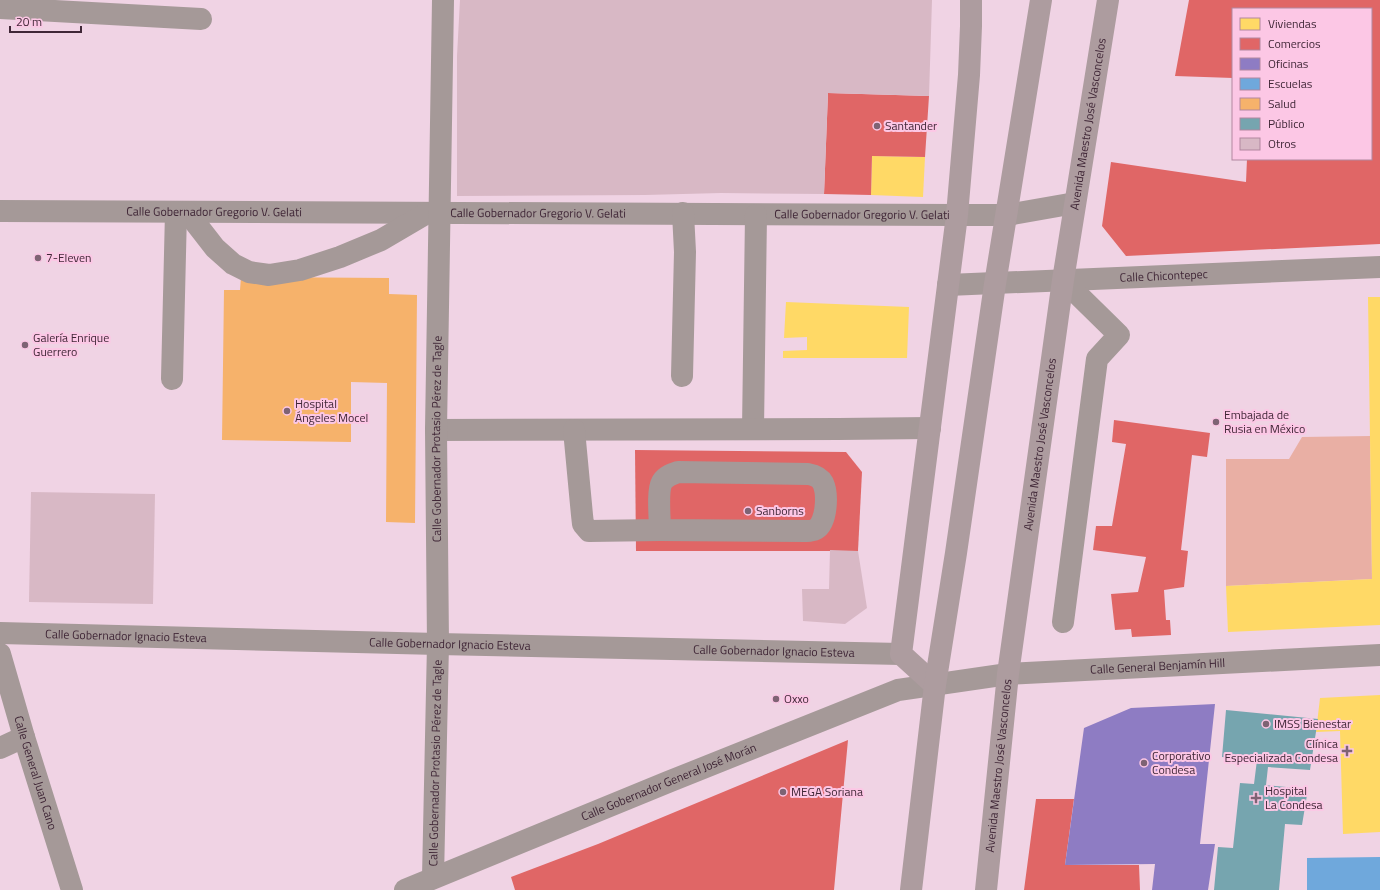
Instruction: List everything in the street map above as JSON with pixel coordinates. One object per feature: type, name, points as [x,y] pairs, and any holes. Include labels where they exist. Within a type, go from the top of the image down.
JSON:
[{"type":"main road","points":[[935,685],[901,654],[957,215],[969,75],[971,0]]},
{"type":"main road","points":[[911,890],[935,685],[1041,0]]},
{"type":"main road","name":"Avenida Maestro José Vasconcelos","points":[[986,890],[1008,674],[1063,280],[1108,0]]},
{"type":"street","name":"Calle Gobernador Protasio Pérez de Tagle","points":[[433,878],[438,644],[433,212],[443,0]]},
{"type":"street","points":[[0,8],[201,19]]},
{"type":"street","name":"Calle Gobernador Gregorio V. Gelati","points":[[0,211],[1007,215],[1075,202]]},
{"type":"street","points":[[182,212],[215,248],[233,264],[248,272],[269,275],[300,270],[340,257],[381,240],[433,212]]},
{"type":"street","points":[[172,379],[182,212]]},
{"type":"street","points":[[682,376],[685,252],[683,213]]},
{"type":"street","points":[[753,429],[756,215]]},
{"type":"street","name":"Calle Chicontepec","points":[[948,285],[1380,267]]},
{"type":"street","points":[[1063,280],[1119,335],[1097,359],[1063,622]]},
{"type":"street","points":[[436,430],[930,428]]},
{"type":"street","points":[[574,430],[577,474],[583,524],[589,531],[807,531],[816,529],[822,522],[825,514],[825,492],[823,483],[816,476],[808,474],[678,472],[669,475],[662,481],[660,490],[660,530]]},
{"type":"street","name":"Calle Gobernador Ignacio Esteva","points":[[0,633],[901,654]]},
{"type":"street","name":"Calle General Juan Cano","points":[[0,654],[24,737],[72,890]]},
{"type":"street","name":"Calle General Benjamín Hill","points":[[935,685],[1008,674],[1380,655]]},
{"type":"street","name":"Calle Gobernador General José Morán","points":[[406,890],[668,782],[898,690],[935,685]]},
{"type":"street","points":[[0,748],[24,737]]},
{"type":"shaded area","points":[[1370,436],[1372,579],[1226,586],[1226,459],[1289,459],[1302,437]]},
{"type":"building: Viviendas","points":[[872,156],[925,157],[923,197],[871,195]]},
{"type":"building: Viviendas","points":[[1368,297],[1380,297],[1380,625],[1228,632],[1226,586],[1372,579]]},
{"type":"building: Viviendas","points":[[786,302],[909,307],[907,358],[783,358],[783,351],[807,350],[807,337],[784,338]]},
{"type":"building: Viviendas","points":[[1380,695],[1380,832],[1343,834],[1340,731],[1316,732],[1320,698]]},
{"type":"building: Comercios","points":[[1189,0],[1380,0],[1380,244],[1126,256],[1102,226],[1111,162],[1246,182],[1247,160],[1372,160],[1372,8],[1232,8],[1232,78],[1175,76]]},
{"type":"building: Comercios","name":"Santander","points":[[828,93],[929,96],[925,157],[872,156],[871,195],[824,194]]},
{"type":"building: Comercios","points":[[1114,420],[1210,433],[1207,457],[1192,455],[1181,550],[1188,551],[1184,587],[1164,590],[1166,620],[1170,620],[1171,635],[1132,637],[1131,629],[1115,630],[1111,594],[1138,592],[1146,557],[1093,550],[1096,526],[1112,526],[1126,444],[1112,442]]},
{"type":"building: Comercios","name":"Sanborns","points":[[635,450],[846,452],[862,472],[858,551],[636,551]]},
{"type":"building: Comercios","name":"MEGA Soriana","points":[[848,740],[834,890],[515,890],[511,877],[598,844]]},
{"type":"building: Comercios","points":[[1036,799],[1074,799],[1065,865],[1139,865],[1140,890],[1024,890]]},
{"type":"building: Oficinas","name":"Corporativo Condesa","points":[[1215,704],[1200,844],[1215,844],[1208,890],[1152,890],[1155,864],[1065,865],[1084,728],[1131,708]]},
{"type":"building: Escuelas","points":[[1380,857],[1380,890],[1307,890],[1307,858]]},
{"type":"building: Salud","name":"Hospital Ángeles Mocel","points":[[241,277],[389,278],[389,294],[417,295],[415,523],[386,522],[387,383],[351,382],[351,442],[222,440],[224,290],[240,290]]},
{"type":"building: Público","name":"Hospital La Condesa","points":[[1226,710],[1318,719],[1310,770],[1268,767],[1266,785],[1308,789],[1302,825],[1285,824],[1279,890],[1214,890],[1218,847],[1233,848],[1240,783],[1254,784],[1257,760],[1222,757]]},
{"type":"building: Otros","points":[[460,0],[932,0],[929,96],[828,93],[824,194],[721,193],[457,196],[457,56]]},
{"type":"building: Otros","points":[[31,492],[155,494],[153,604],[29,602]]},
{"type":"building: Otros","points":[[830,550],[858,551],[867,608],[845,624],[803,621],[802,589],[829,589]]},
{"type":"place","name":"Santander","points":[[877,126]]},
{"type":"place","name":"7-Eleven","points":[[38,258]]},
{"type":"place","name":"Galería Enrique Guerrero","points":[[25,345]]},
{"type":"place","name":"Hospital Ángeles Mocel","points":[[287,411]]},
{"type":"place","name":"Embajada de Rusia en México","points":[[1216,422]]},
{"type":"place","name":"Sanborns","points":[[748,511]]},
{"type":"place","name":"Oxxo","points":[[776,699]]},
{"type":"place","name":"IMSS Bienestar","points":[[1266,724]]},
{"type":"place","name":"Clínica Especializada Condesa","points":[[1347,751]]},
{"type":"place","name":"Corporativo Condesa","points":[[1144,763]]},
{"type":"place","name":"MEGA Soriana","points":[[783,792]]},
{"type":"place","name":"Hospital La Condesa","points":[[1256,798]]}]
